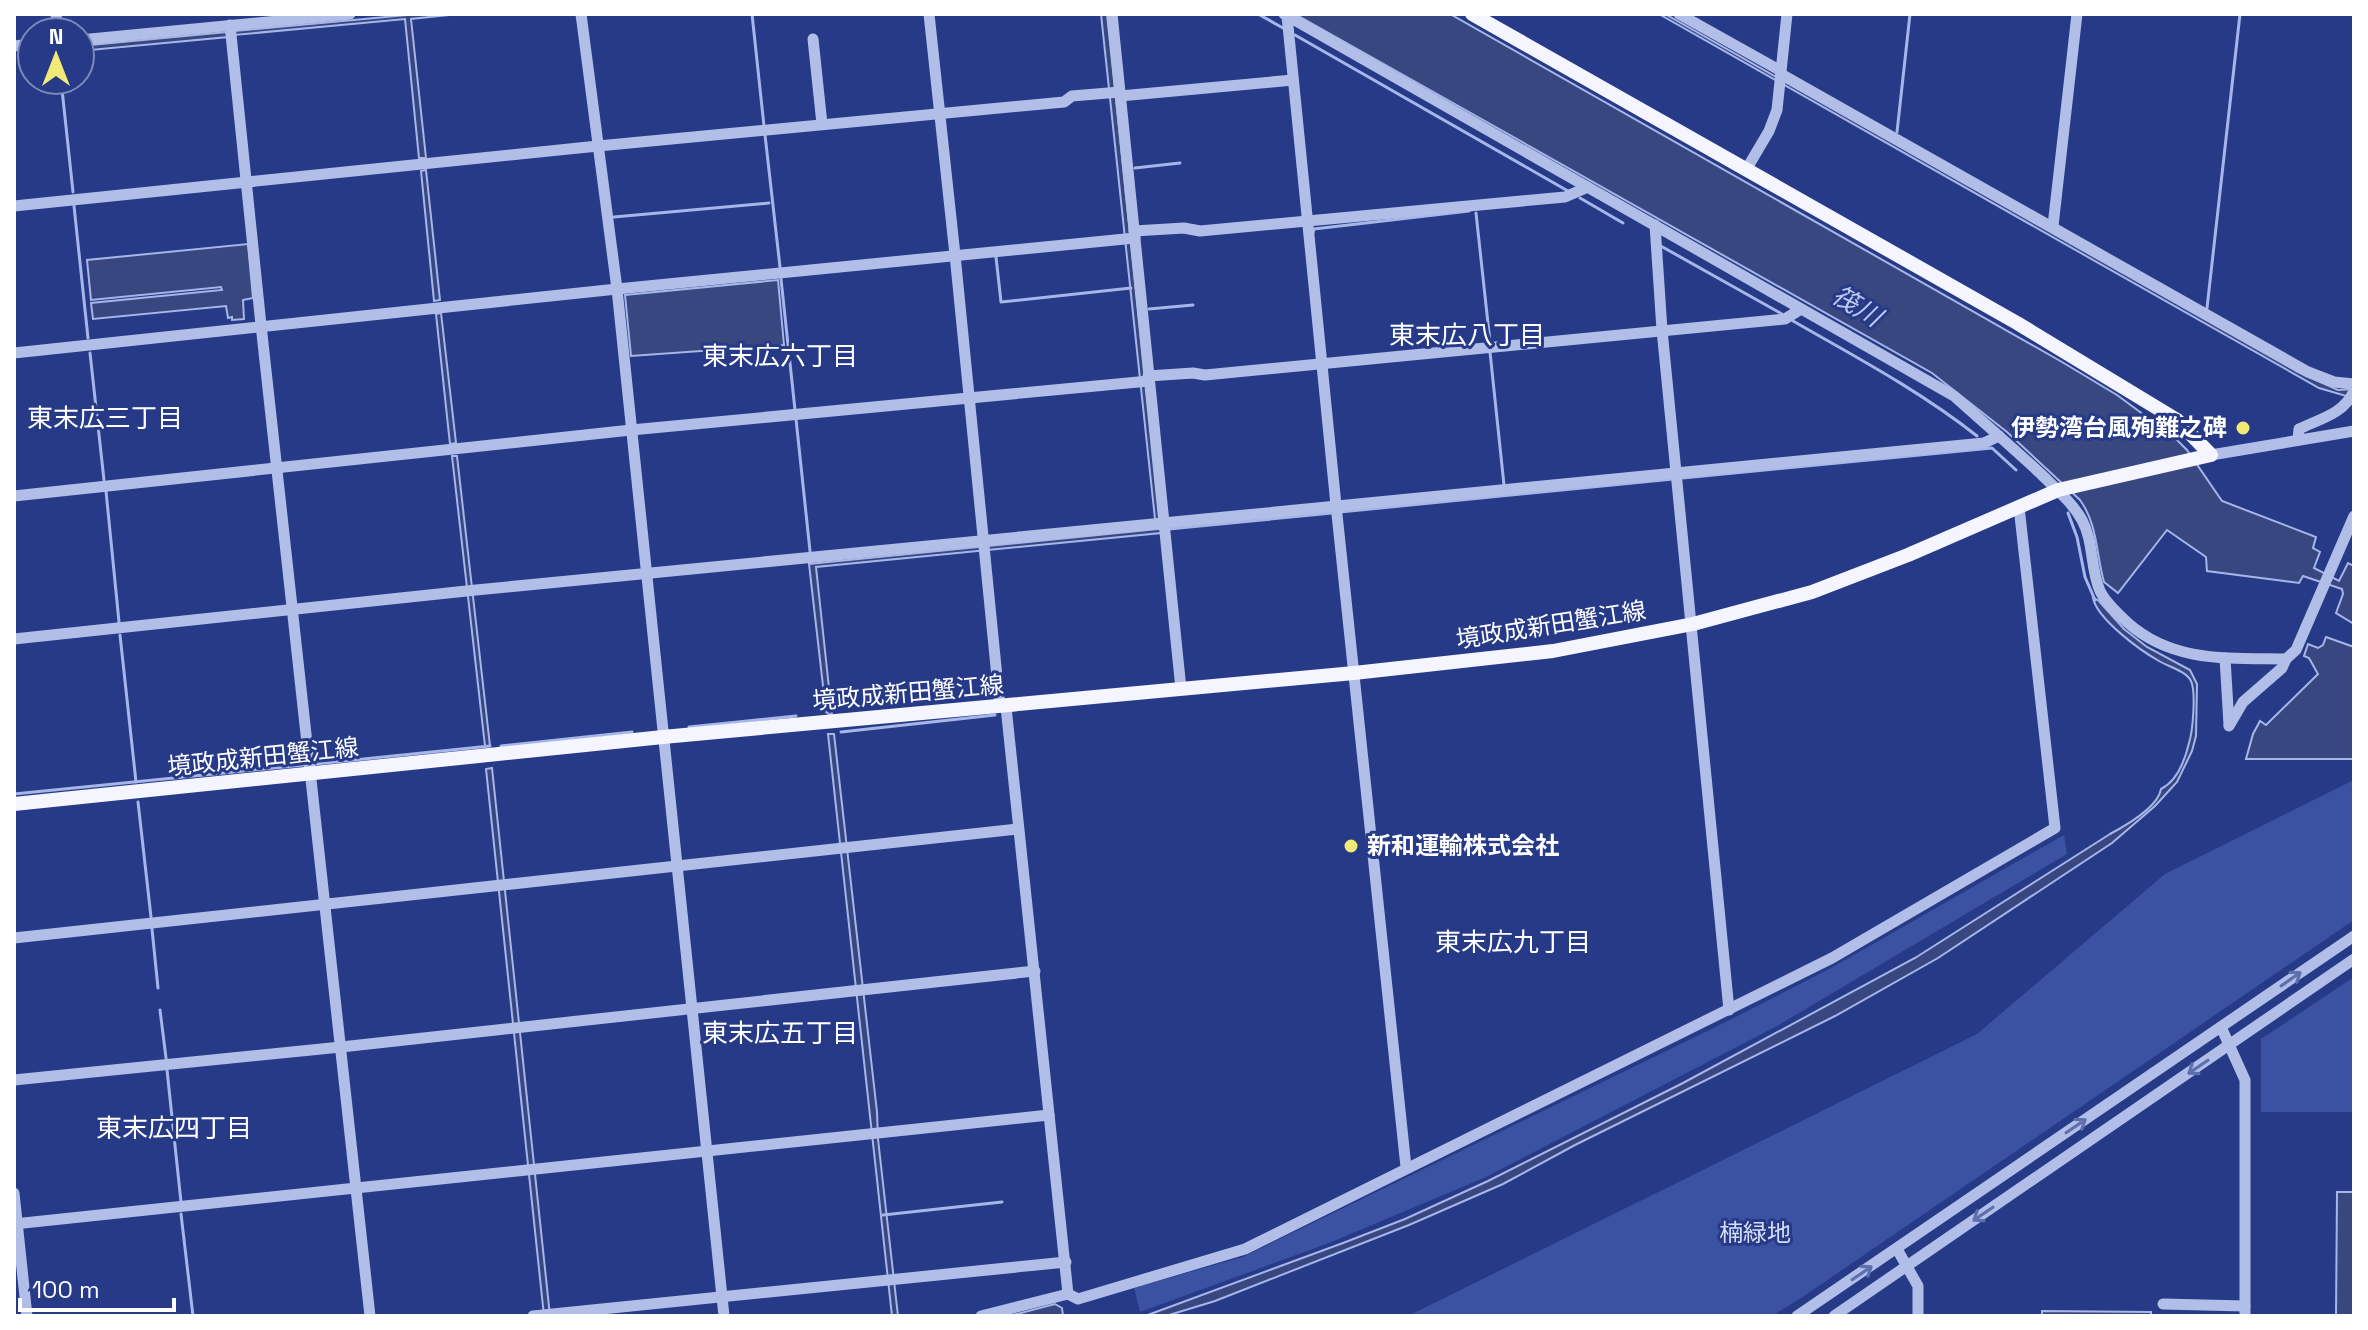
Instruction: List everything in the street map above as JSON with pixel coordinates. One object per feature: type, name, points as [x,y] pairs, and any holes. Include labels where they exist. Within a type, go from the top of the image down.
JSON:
[{"type":"main road","points":[[1472,14],[2017,323],[2177,420],[2205,456]]},
{"type":"main road","name":"境政成新田蟹江線","points":[[14,804],[663,737],[1003,707],[1553,651],[1693,624],[1812,592],[1908,555],[2058,490],[2205,456]]},
{"type":"street","points":[[96,38],[350,14]]},
{"type":"street","points":[[581,14],[617,289],[724,1316]]},
{"type":"street","points":[[929,14],[968,399],[1035,971],[1068,1294]]},
{"type":"street","points":[[1112,14],[1116,94],[1181,689]]},
{"type":"street","points":[[1679,14],[1781,76],[2053,226],[2308,372],[2334,382],[2354,384]]},
{"type":"street","points":[[1746,170],[1769,131],[1777,110],[1787,14]]},
{"type":"street","points":[[2053,226],[2077,14]]},
{"type":"street","points":[[1286,15],[1406,1167]]},
{"type":"street","points":[[1286,15],[1954,396],[2058,490],[2082,520],[2088,536],[2091,565],[2102,594],[2122,618],[2146,637],[2174,651],[2196,656],[2286,659]]},
{"type":"street","points":[[230,25],[370,1316]]},
{"type":"street","points":[[813,39],[822,124]]},
{"type":"street","points":[[14,206],[1064,102],[1072,96],[1293,80]]},
{"type":"street","points":[[14,353],[1131,237],[1184,228],[1200,231],[1565,197],[1588,187]]},
{"type":"street","points":[[1655,225],[1662,330],[1729,1010]]},
{"type":"street","points":[[14,496],[631,430],[968,399],[1193,373],[1205,375],[1785,319],[1801,309]]},
{"type":"street","points":[[2298,440],[2299,429],[2334,414],[2353,394]]},
{"type":"street","points":[[2205,456],[2354,431]]},
{"type":"street","points":[[14,639],[468,591],[984,545],[1336,505],[1984,443],[1999,436]]},
{"type":"street","points":[[981,1316],[1068,1294],[1078,1299],[1245,1249],[1832,958],[2055,828],[2019,507]]},
{"type":"street","points":[[2225,658],[2229,726],[2243,702],[2282,668],[2296,650],[2354,516]]},
{"type":"street","points":[[14,938],[1018,829]]},
{"type":"street","points":[[1797,1316],[2354,936]]},
{"type":"street","points":[[1834,1316],[2354,959]]},
{"type":"street","points":[[14,1080],[1035,971]]},
{"type":"street","points":[[2163,1304],[2245,1311],[2245,1080],[2221,1027]]},
{"type":"street","points":[[16,1224],[1049,1115]]},
{"type":"street","points":[[14,1193],[27,1316]]},
{"type":"street","points":[[1897,1249],[1918,1286],[1918,1316]]},
{"type":"street","points":[[533,1316],[1066,1262]]},
{"type":"green space","name":"楠緑地","points":[[2354,780],[2354,920],[1772,1316],[1408,1316],[1977,1034],[2165,874]]},
{"type":"green space","points":[[2064,835],[2067,854],[1777,1026],[1486,1177],[1329,1243],[1140,1312],[1134,1288],[1243,1257],[1732,1019],[1831,968]]},
{"type":"green space","points":[[2354,977],[2354,1112],[2261,1112],[2261,1039]]},
{"type":"water","points":[[418,14],[459,14],[411,19],[426,158],[419,158],[405,19],[234,35],[234,31]]},
{"type":"water","points":[[1101,14],[1107,14],[1160,519],[1155,519]]},
{"type":"water","name":"筏川","points":[[1295,14],[1450,14],[2062,362],[2117,395],[2174,437],[2187,450],[2222,501],[2316,537],[2313,548],[2320,552],[2314,568],[2339,581],[2348,563],[2354,566],[2354,624],[2336,613],[2342,589],[2303,576],[2299,583],[2207,571],[2206,557],[2167,530],[2118,593],[2104,582],[2093,530],[2080,500],[2007,432],[1932,373]]},
{"type":"water","points":[[1659,14],[1665,14],[2298,372],[2338,390],[2354,389],[2346,396],[2319,388]]},
{"type":"water","points":[[227,32],[228,37],[96,49],[96,44]]},
{"type":"water","points":[[426,170],[440,300],[434,301],[421,171]]},
{"type":"water","points":[[248,244],[253,298],[243,300],[244,319],[228,318],[226,306],[93,319],[91,303],[222,290],[221,287],[91,300],[87,260]]},
{"type":"water","points":[[778,280],[784,345],[631,356],[625,295]]},
{"type":"water","points":[[441,313],[456,443],[450,444],[436,314]]},
{"type":"water","points":[[452,456],[457,456],[490,746],[485,746]]},
{"type":"water","points":[[1161,529],[1161,533],[816,567],[832,716],[826,712],[809,564]]},
{"type":"water","points":[[2093,598],[2147,647],[2190,670],[2197,684],[2196,736],[2177,782],[2155,806],[2112,843],[1938,958],[1835,1016],[1503,1184],[1409,1225],[1215,1301],[1166,1316],[1145,1316],[1405,1219],[1683,1083],[1915,958],[2140,815],[2159,796],[2161,789],[2172,781],[2183,763],[2192,729],[2193,686],[2185,674],[2151,656],[2121,634],[2102,615]]},
{"type":"water","points":[[2326,637],[2354,647],[2354,759],[2246,759],[2260,721],[2266,725],[2318,674],[2309,658],[2304,656],[2308,644],[2318,648]]},
{"type":"water","points":[[828,734],[834,734],[898,1316],[892,1316]]},
{"type":"water","points":[[492,768],[550,1316],[544,1316],[486,769]]},
{"type":"water","points":[[2337,1192],[2354,1192],[2354,1316],[2336,1316]]},
{"type":"water","points":[[1055,1304],[1062,1308],[1063,1316],[1009,1316]]},
{"type":"water","points":[[2042,1311],[2151,1312],[2151,1316],[2042,1316]]},
{"type":"waterway","points":[[752,14],[764,126]]},
{"type":"waterway","points":[[1258,14],[1283,28]]},
{"type":"waterway","points":[[1897,132],[1910,14]]},
{"type":"waterway","points":[[2207,308],[2240,14]]},
{"type":"waterway","points":[[1295,35],[1568,191]]},
{"type":"waterway","points":[[63,96],[73,192]]},
{"type":"waterway","points":[[765,135],[780,267]]},
{"type":"waterway","points":[[1135,168],[1180,163]]},
{"type":"waterway","points":[[1580,198],[1623,223]]},
{"type":"waterway","points":[[614,217],[769,203]]},
{"type":"waterway","points":[[74,206],[88,338]]},
{"type":"waterway","points":[[1313,233],[1314,229],[1469,211]]},
{"type":"waterway","points":[[1476,213],[1490,342]]},
{"type":"waterway","points":[[1659,245],[1782,314]]},
{"type":"waterway","points":[[996,257],[1001,302],[1131,288]]},
{"type":"waterway","points":[[781,279],[795,410]]},
{"type":"waterway","points":[[1149,309],[1193,305]]},
{"type":"waterway","points":[[1793,321],[1910,389],[1977,436]]},
{"type":"waterway","points":[[1490,352],[1504,485]]},
{"type":"waterway","points":[[90,353],[104,480]]},
{"type":"waterway","points":[[796,419],[810,551]]},
{"type":"waterway","points":[[1683,478],[1992,448],[2016,470]]},
{"type":"waterway","points":[[1340,512],[1673,479]]},
{"type":"waterway","points":[[106,491],[119,622]]},
{"type":"waterway","points":[[1169,529],[1332,513]]},
{"type":"waterway","points":[[2068,513],[2077,537],[2085,577],[2095,600]]},
{"type":"waterway","points":[[120,635],[136,782]]},
{"type":"waterway","points":[[841,732],[995,715]]},
{"type":"waterway","points":[[689,727],[796,716]]},
{"type":"waterway","points":[[501,746],[632,732]]},
{"type":"waterway","points":[[315,764],[490,746]]},
{"type":"waterway","points":[[14,794],[303,765]]},
{"type":"waterway","points":[[138,802],[151,917]]},
{"type":"waterway","points":[[152,929],[158,988]]},
{"type":"waterway","points":[[160,1010],[166,1058]]},
{"type":"waterway","points":[[167,1070],[181,1202]]},
{"type":"waterway","points":[[883,1215],[1002,1202]]},
{"type":"waterway","points":[[181,1214],[193,1316]]},
{"type":"place","name":"伊勢湾台風殉難之碑","points":[[2243,428]]},
{"type":"place","name":"新和運輸株式会社","points":[[1351,846]]},
{"type":"district","name":"東末広八丁目","points":[[1467,335]]},
{"type":"district","name":"東末広六丁目","points":[[780,356]]},
{"type":"district","name":"東末広三丁目","points":[[105,418]]},
{"type":"district","name":"東末広九丁目","points":[[1513,942]]},
{"type":"district","name":"東末広五丁目","points":[[780,1033]]},
{"type":"district","name":"東末広四丁目","points":[[174,1128]]}]
